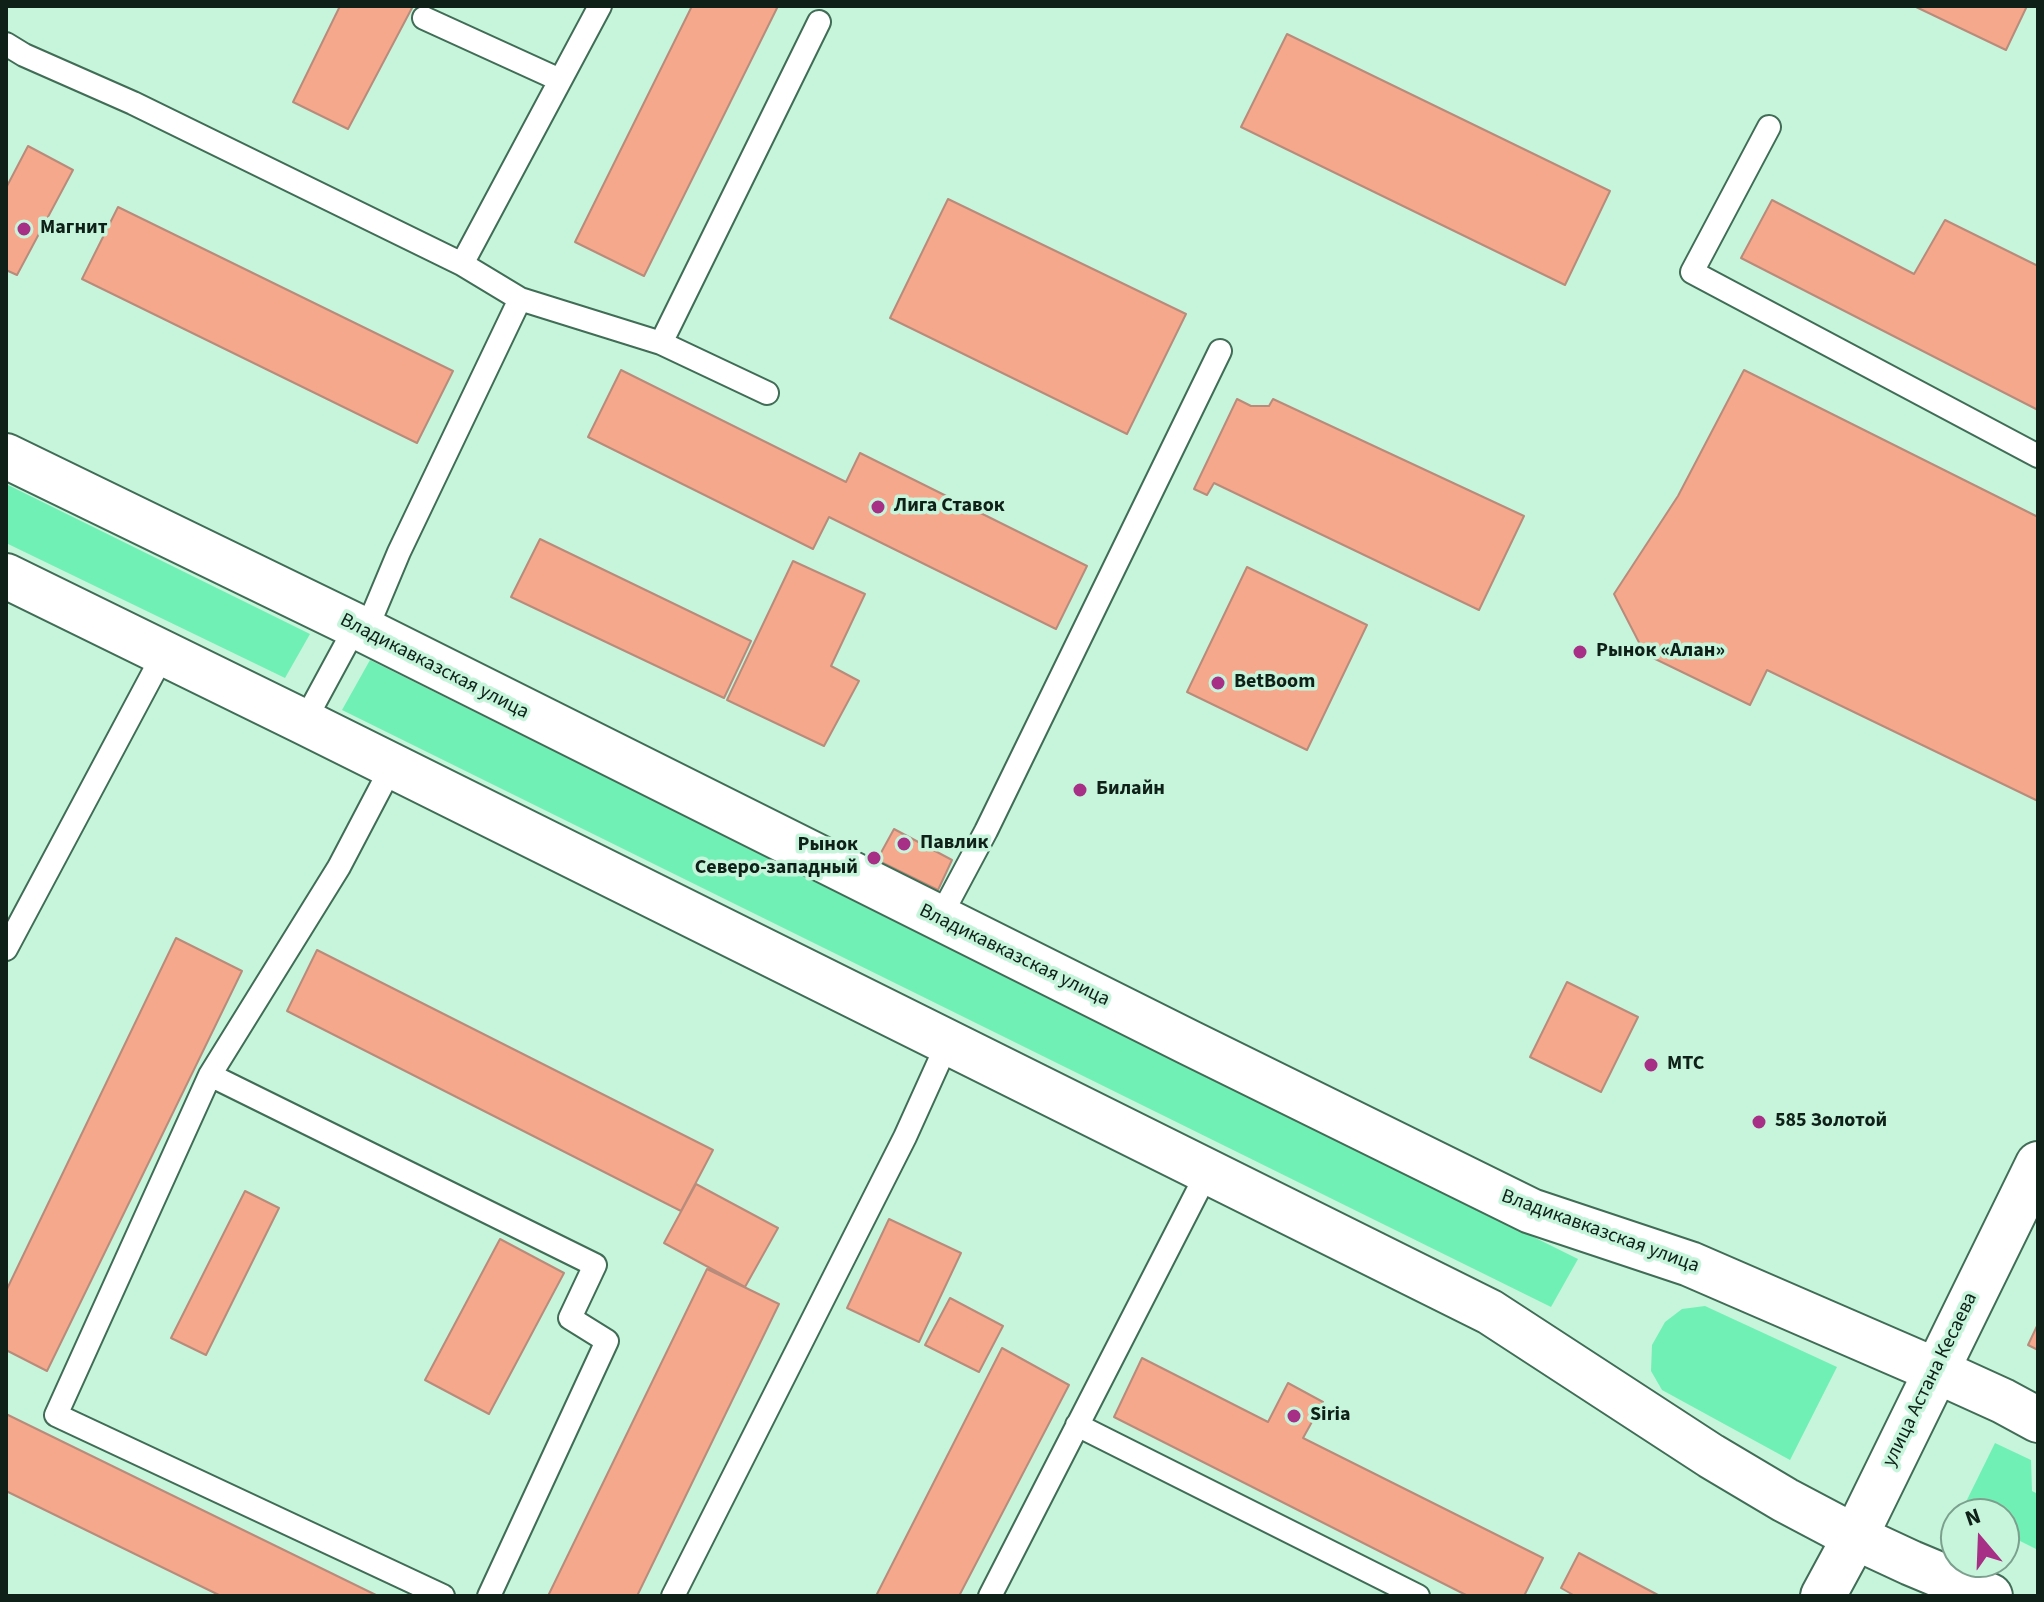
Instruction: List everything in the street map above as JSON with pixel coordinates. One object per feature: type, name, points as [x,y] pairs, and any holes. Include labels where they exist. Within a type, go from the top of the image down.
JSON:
[{"type":"main road","name":"Владикавказская улица","points":[[6,456],[1531,1211],[1690,1264],[1937,1371],[2038,1420]]},
{"type":"main road","points":[[6,576],[1490,1312],[1711,1456],[1785,1500],[1855,1537],[1990,1596]]},
{"type":"main road","name":"улица Астана Кесаева","points":[[1823,1596],[2038,1164]]},
{"type":"lane","points":[[462,264],[600,6]]},
{"type":"lane","points":[[424,18],[560,80]]},
{"type":"lane","points":[[661,343],[819,22]]},
{"type":"lane","points":[[6,44],[462,264],[520,299],[661,343],[767,393]]},
{"type":"lane","points":[[1769,127],[1692,272],[2038,456]]},
{"type":"lane","points":[[304,722],[360,630],[520,299]]},
{"type":"lane","points":[[939,919],[986,831],[1220,351]]},
{"type":"lane","points":[[6,949],[164,653]]},
{"type":"lane","points":[[392,766],[339,867],[210,1075],[56,1415],[443,1596]]},
{"type":"lane","points":[[673,1596],[905,1137],[948,1042]]},
{"type":"lane","points":[[210,1075],[595,1265],[570,1318],[607,1341],[489,1596]]},
{"type":"lane","points":[[990,1596],[1208,1171]]},
{"type":"lane","points":[[1077,1425],[1418,1596]]},
{"type":"green space","points":[[6,484],[310,634],[285,678],[6,543]]},
{"type":"green space","points":[[370,660],[1578,1259],[1551,1307],[342,710]]},
{"type":"green space","points":[[1705,1306],[1837,1367],[1790,1460],[1662,1390],[1651,1371],[1652,1345],[1665,1322],[1682,1309]]},
{"type":"green space","points":[[1995,1443],[2031,1460],[2032,1491],[2038,1494],[2038,1550],[2020,1541],[2020,1498],[1968,1498]]},
{"type":"building","points":[[340,6],[413,6],[348,129],[293,102]]},
{"type":"building","points":[[692,6],[778,6],[644,276],[575,242]]},
{"type":"building","points":[[1914,6],[2027,6],[2006,50]]},
{"type":"building","points":[[1287,34],[1610,191],[1565,285],[1241,127]]},
{"type":"building","name":"Магнит","points":[[28,146],[73,170],[17,275],[6,270],[6,188]]},
{"type":"building","points":[[948,199],[1186,314],[1127,434],[890,318]]},
{"type":"building","points":[[1772,200],[1914,274],[1945,220],[2038,266],[2038,410],[1741,258]]},
{"type":"building","points":[[118,207],[453,371],[417,443],[82,279]]},
{"type":"building","points":[[621,370],[846,482],[860,453],[1087,566],[1056,629],[829,517],[813,549],[588,437]]},
{"type":"building","points":[[1744,370],[2038,517],[2038,801],[1767,670],[1750,705],[1645,654],[1614,594],[1678,496]]},
{"type":"building","points":[[1237,399],[1251,406],[1269,406],[1273,399],[1524,516],[1479,610],[1214,483],[1207,495],[1194,489]]},
{"type":"building","points":[[540,539],[751,641],[724,698],[511,597]]},
{"type":"building","points":[[793,561],[865,594],[831,666],[859,681],[824,746],[727,700]]},
{"type":"building","points":[[1247,567],[1367,625],[1307,750],[1187,692]]},
{"type":"building","name":"Павлик","points":[[894,829],[952,860],[938,890],[877,860]]},
{"type":"building","points":[[176,938],[242,971],[47,1371],[6,1350],[6,1291]]},
{"type":"building","points":[[317,950],[713,1150],[681,1211],[287,1011]]},
{"type":"building","points":[[1567,982],[1638,1017],[1601,1092],[1530,1057]]},
{"type":"building","points":[[696,1184],[778,1228],[745,1287],[664,1243]]},
{"type":"building","points":[[245,1191],[279,1208],[206,1355],[171,1338]]},
{"type":"building","points":[[889,1219],[961,1253],[919,1342],[847,1308]]},
{"type":"building","points":[[500,1239],[564,1273],[489,1414],[425,1380]]},
{"type":"building","points":[[707,1269],[779,1304],[637,1596],[548,1596]]},
{"type":"building","points":[[950,1298],[1003,1326],[979,1372],[925,1345]]},
{"type":"building","points":[[2038,1324],[2038,1350],[2028,1345]]},
{"type":"building","points":[[1002,1348],[1069,1385],[959,1596],[876,1596]]},
{"type":"building","points":[[1142,1358],[1268,1422],[1288,1383],[1323,1402],[1303,1438],[1543,1558],[1524,1596],[1468,1596],[1114,1417]]},
{"type":"building","points":[[6,1414],[378,1596],[221,1596],[6,1491]]},
{"type":"building","points":[[1579,1553],[1658,1595],[1575,1596],[1561,1588]]},
{"type":"place","name":"Магнит","points":[[24,229]]},
{"type":"place","name":"Лига Ставок","points":[[878,507]]},
{"type":"place","name":"Рынок «Алан»","points":[[1580,652]]},
{"type":"place","name":"BetBoom","points":[[1218,683]]},
{"type":"place","name":"Билайн","points":[[1080,790]]},
{"type":"place","name":"Павлик","points":[[904,844]]},
{"type":"place","name":"Рынок Северо-западный","points":[[874,858]]},
{"type":"place","name":"МТС","points":[[1651,1065]]},
{"type":"place","name":"585 Золотой","points":[[1759,1122]]},
{"type":"place","name":"Siria","points":[[1294,1416]]}]
